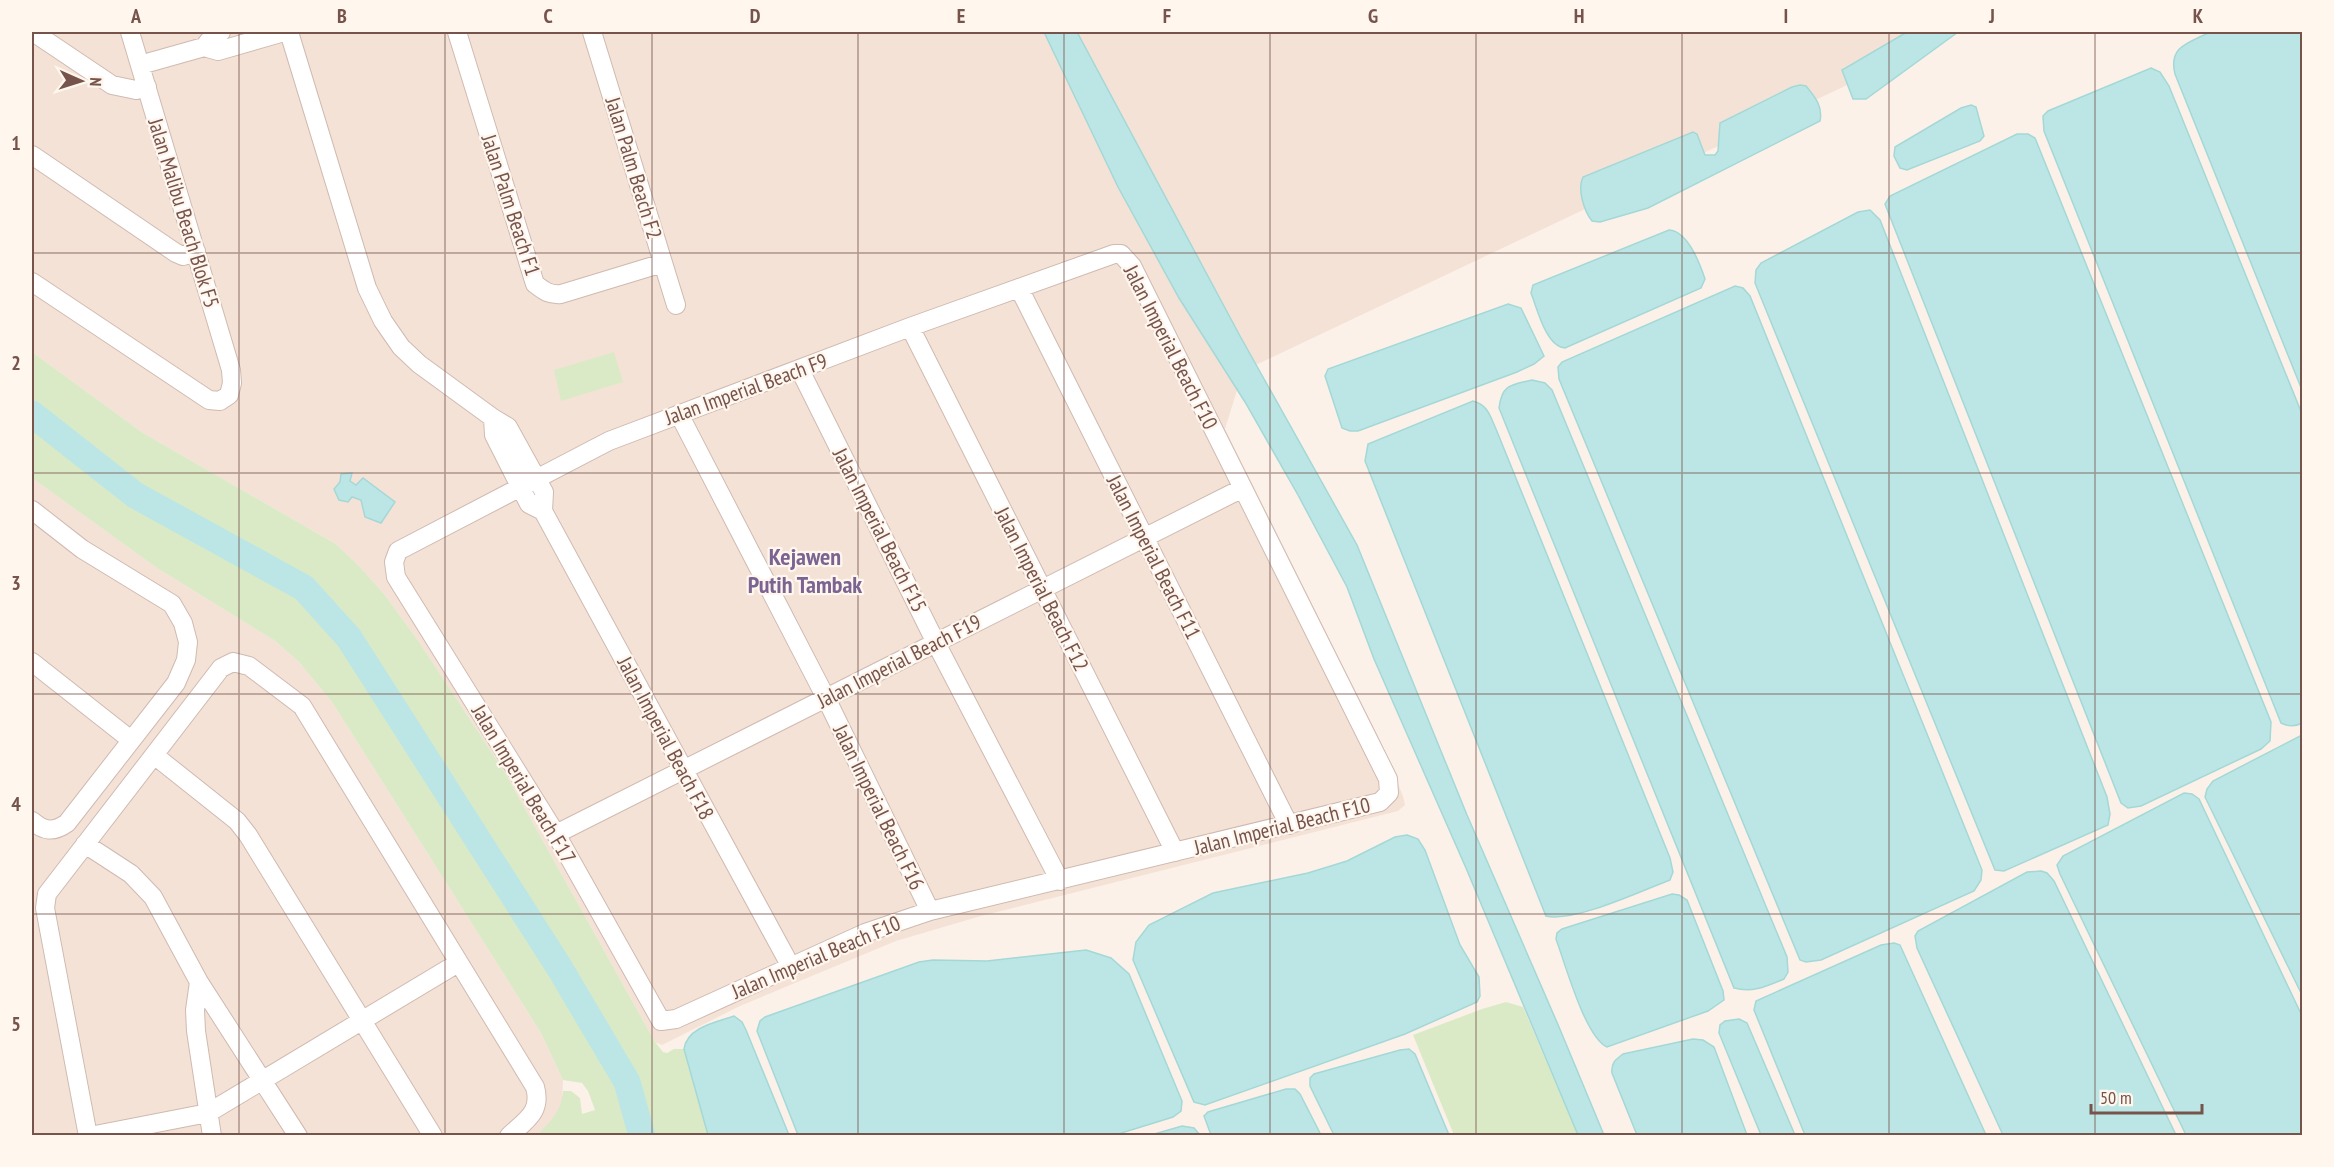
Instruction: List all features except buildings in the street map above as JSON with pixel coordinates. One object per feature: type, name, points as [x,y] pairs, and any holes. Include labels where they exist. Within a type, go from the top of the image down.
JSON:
[{"type":"street","points":[[33,32],[112,86],[136,90],[147,87]]},
{"type":"street","name":"Jalan Malibu Beach Blok F5","points":[[32,282],[209,400],[220,400],[229,395],[232,383],[231,370],[130,32]]},
{"type":"street","points":[[204,47],[215,33],[220,32]]},
{"type":"street","points":[[140,65],[204,47],[218,51],[284,32]]},
{"type":"street","points":[[289,32],[367,288],[382,321],[401,347],[419,364],[508,427],[543,492],[543,510],[529,504],[520,488],[494,435],[493,418]]},
{"type":"street","name":"Jalan Palm Beach F1","points":[[457,32],[534,284],[552,295],[561,294],[663,263]]},
{"type":"street","name":"Jalan Palm Beach F2","points":[[592,32],[676,305]]},
{"type":"street","points":[[32,155],[176,253],[183,256],[196,251]]},
{"type":"street","name":"Jalan Imperial Beach F10","points":[[657,1017],[664,1022],[675,1019],[865,933],[930,911],[1289,825],[1380,802],[1386,798],[1389,787],[1388,779],[1131,266],[1120,254],[1108,255]]},
{"type":"street","name":"Jalan Imperial Beach F9","points":[[398,552],[609,441],[1108,255]]},
{"type":"street","name":"Jalan Imperial Beach F11","points":[[1019,288],[1289,825]]},
{"type":"street","name":"Jalan Imperial Beach F12","points":[[910,327],[1175,852]]},
{"type":"street","name":"Jalan Imperial Beach F15","points":[[800,370],[936,643],[1060,881]]},
{"type":"street","name":"Jalan Imperial Beach F16","points":[[679,414],[826,698],[930,911]]},
{"type":"street","name":"Jalan Imperial Beach F19","points":[[556,834],[1243,488]]},
{"type":"street","points":[[32,510],[82,549],[172,604],[183,624],[188,642],[186,660],[176,683],[67,823],[57,830],[46,830],[32,821]]},
{"type":"street","name":"Jalan Imperial Beach F18","points":[[543,510],[790,965]]},
{"type":"street","name":"Jalan Imperial Beach F17","points":[[398,552],[394,562],[396,577],[556,834],[657,1017]]},
{"type":"street","points":[[32,662],[131,740]]},
{"type":"street","points":[[458,963],[208,1113],[89,1136],[45,908],[47,894],[221,668],[233,662],[249,666],[302,706],[536,1087],[539,1100],[534,1111],[509,1136]]},
{"type":"street","points":[[154,755],[237,820],[433,1136]]},
{"type":"street","points":[[85,844],[131,874],[153,897],[199,982],[298,1136]]},
{"type":"street","points":[[199,982],[195,1010],[196,1031],[212,1136]]},
{"type":"shaded area","points":[[32,32],[1959,32],[1243,371],[1225,429],[1379,738],[1403,796],[1405,805],[1398,811],[981,916],[896,941],[740,1006],[662,1045],[655,1042],[504,771],[417,639],[384,594],[360,567],[336,544],[143,433],[32,352]]},
{"type":"shaded area","points":[[32,478],[157,568],[275,641],[298,661],[332,702],[541,1033],[563,1080],[562,1104],[556,1117],[537,1135],[32,1135]]},
{"type":"green space","points":[[32,352],[143,433],[336,544],[384,594],[417,639],[504,771],[655,1042],[663,1052],[667,1053],[674,1049],[684,1049],[708,1135],[537,1135],[558,1110],[563,1091],[571,1091],[580,1098],[582,1114],[595,1110],[588,1091],[582,1083],[563,1080],[541,1033],[332,702],[298,661],[275,641],[157,568],[32,478]]},
{"type":"green space","points":[[614,352],[623,382],[561,401],[554,370]]},
{"type":"green space","points":[[1506,1002],[1523,1007],[1578,1135],[1454,1135],[1413,1035]]},
{"type":"water","points":[[1044,32],[1077,32],[1240,336],[1357,545],[1467,815],[1604,1135],[1578,1135],[1466,868],[1374,659],[1347,587],[1245,402],[1179,298],[1118,187]]},
{"type":"water","points":[[1907,32],[1958,32],[1866,99],[1853,99],[1842,70]]},
{"type":"water","points":[[2210,32],[2302,32],[2302,390],[2175,74],[2177,51]]},
{"type":"water","points":[[2151,68],[2160,72],[2169,86],[2302,414],[2302,723],[2294,726],[2281,723],[2044,131],[2043,116],[2048,111]]},
{"type":"water","points":[[1800,85],[1806,86],[1818,102],[1820,121],[1648,208],[1600,222],[1592,221],[1589,217],[1581,194],[1583,177],[1693,132],[1697,134],[1705,155],[1715,155],[1718,151],[1720,123]]},
{"type":"water","points":[[1971,105],[1976,107],[1984,136],[1980,141],[1907,170],[1900,168],[1894,156],[1895,147],[1961,108]]},
{"type":"water","points":[[2017,134],[2028,134],[2035,138],[2271,722],[2270,741],[2261,749],[2141,806],[2128,808],[2121,803],[1885,204],[1890,196]]},
{"type":"water","points":[[1870,210],[1880,220],[2107,797],[2110,814],[2108,825],[2004,871],[1995,870],[1755,283],[1756,270],[1761,263],[1858,212]]},
{"type":"water","points":[[1669,230],[1682,236],[1692,249],[1705,279],[1701,288],[1565,348],[1553,341],[1543,326],[1531,293],[1533,285]]},
{"type":"water","points":[[1735,286],[1743,288],[1750,296],[1982,870],[1981,880],[1974,891],[1821,960],[1806,962],[1800,960],[1559,379],[1558,367],[1562,362]]},
{"type":"water","points":[[1508,304],[1521,308],[1544,356],[1534,364],[1358,431],[1342,428],[1325,376],[1328,369]]},
{"type":"water","points":[[1532,380],[1545,383],[1552,390],[1787,957],[1788,972],[1784,979],[1772,984],[1754,989],[1734,988],[1499,408],[1505,390],[1518,383]]},
{"type":"water","points":[[1473,401],[1485,408],[1496,429],[1670,858],[1673,872],[1670,880],[1607,905],[1573,915],[1546,916],[1365,461],[1368,444]]},
{"type":"water","points":[[352,473],[350,481],[356,485],[363,478],[395,502],[381,523],[365,517],[361,500],[352,497],[348,502],[339,500],[334,489],[340,482],[341,474]]},
{"type":"water","points":[[2302,735],[2302,995],[2205,797],[2213,781]]},
{"type":"water","points":[[2184,793],[2192,794],[2199,799],[2302,1016],[2302,1135],[2186,1135],[2060,874],[2057,865],[2063,856]]},
{"type":"water","points":[[1407,835],[1418,839],[1425,850],[1460,945],[1479,977],[1480,996],[1477,1002],[1405,1034],[1205,1105],[1194,1102],[1133,960],[1136,942],[1149,925],[1213,893],[1308,873],[1347,861],[1395,837]]},
{"type":"water","points":[[2027,872],[2047,873],[2054,881],[2176,1135],[2003,1135],[1917,948],[1915,936],[1918,931]]},
{"type":"water","points":[[1672,894],[1687,900],[1723,991],[1724,1000],[1708,1011],[1607,1047],[1591,1029],[1584,1015],[1556,939],[1557,933],[1562,929]]},
{"type":"water","points":[[1894,943],[1900,945],[1986,1135],[1805,1135],[1754,1010],[1756,1001],[1881,945]]},
{"type":"water","points":[[1086,950],[1111,958],[1129,974],[1182,1101],[1181,1111],[1173,1117],[1115,1135],[798,1135],[757,1031],[760,1021],[765,1017],[919,962],[987,961]]},
{"type":"water","points":[[734,1016],[742,1022],[746,1030],[789,1135],[708,1135],[684,1049],[686,1042],[697,1030]]},
{"type":"water","points":[[1739,1019],[1747,1023],[1795,1135],[1761,1135],[1719,1033],[1720,1025],[1725,1021]]},
{"type":"water","points":[[1693,1039],[1703,1040],[1714,1047],[1747,1135],[1637,1135],[1612,1073],[1614,1062],[1623,1054]]},
{"type":"water","points":[[1409,1049],[1415,1054],[1449,1135],[1334,1135],[1310,1086],[1310,1078],[1314,1074]]},
{"type":"water","points":[[1286,1089],[1295,1089],[1300,1094],[1321,1135],[1211,1135],[1204,1116],[1208,1112]]},
{"type":"water","points":[[1182,1126],[1194,1128],[1200,1135],[1151,1135]]},
{"type":"waterway","points":[[32,414],[135,495],[304,588],[349,638],[559,967],[627,1082],[642,1136]]},
{"type":"district","name":"Kejawen Putih Tambak","points":[[805,570]]}]
